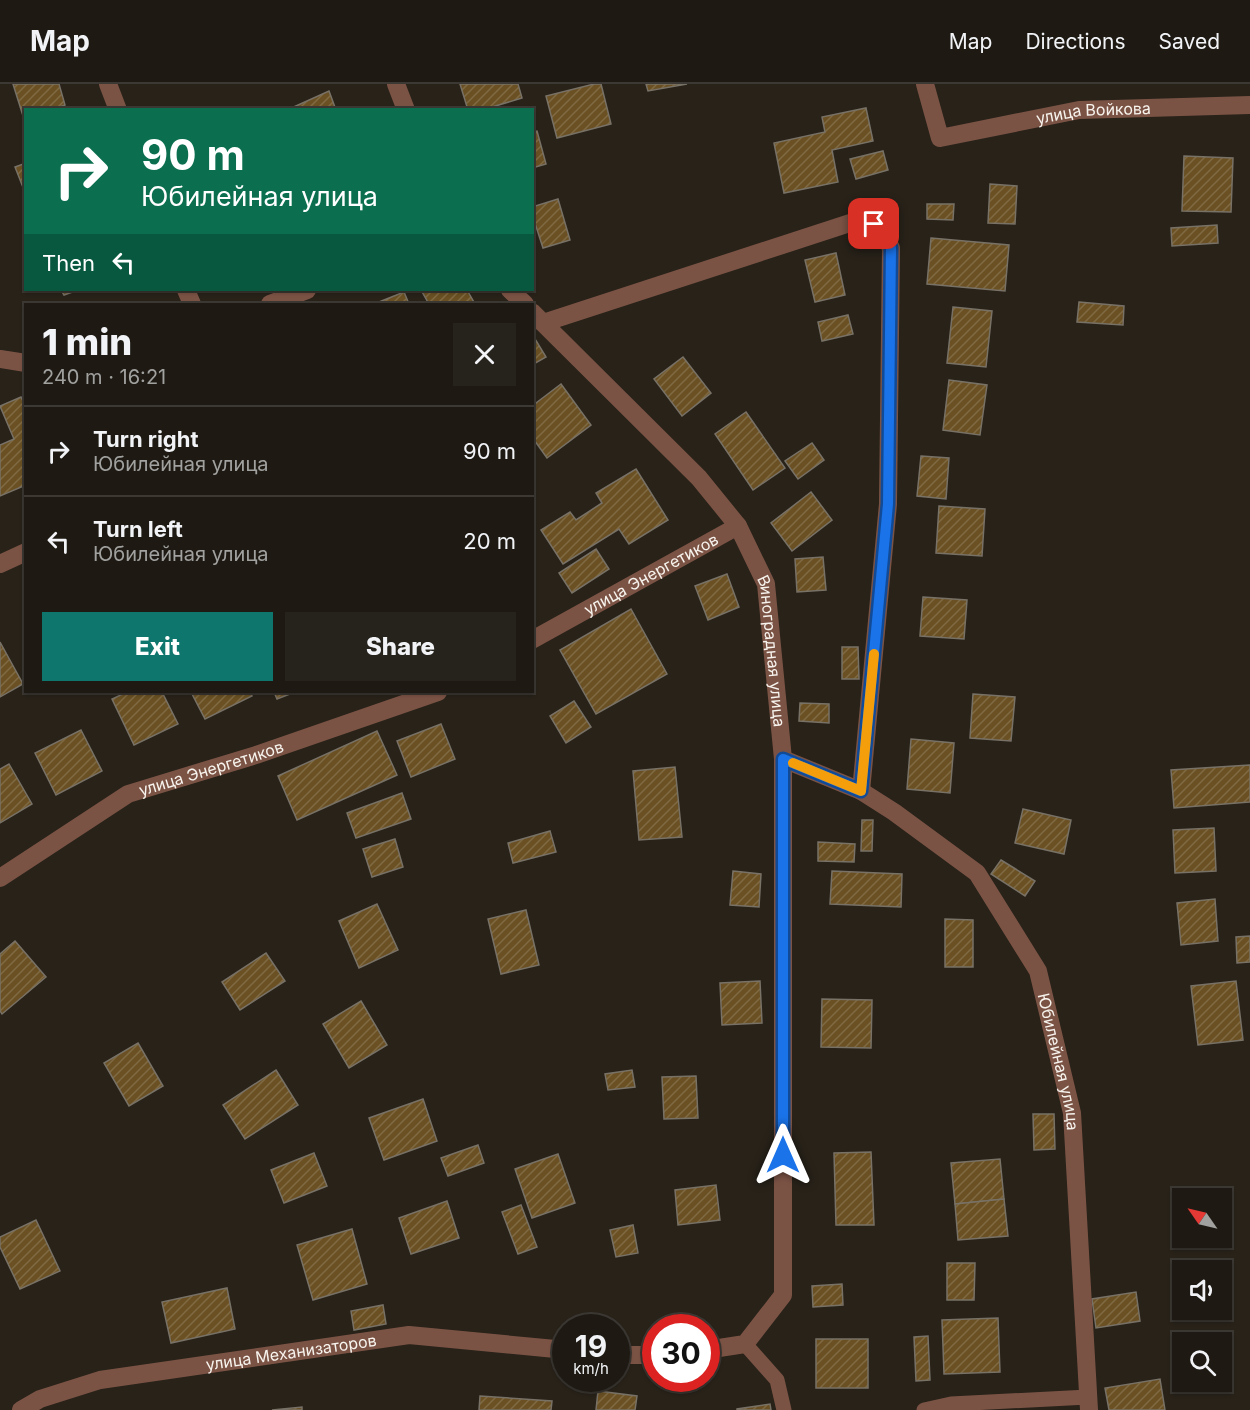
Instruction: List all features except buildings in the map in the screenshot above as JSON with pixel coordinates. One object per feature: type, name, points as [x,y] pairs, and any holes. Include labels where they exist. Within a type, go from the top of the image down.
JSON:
[{"type":"street","points":[[108,84],[117,108]]},
{"type":"street","points":[[396,84],[405,108]]},
{"type":"street","name":"улица Войкова","points":[[925,84],[940,138],[1079,110],[1250,105]]},
{"type":"street","points":[[538,318],[856,221],[874,224],[885,234],[891,248],[888,504],[861,791]]},
{"type":"street","points":[[273,303],[304,291]]},
{"type":"street","points":[[511,291],[524,303]]},
{"type":"street","name":"Виноградная улица","points":[[538,318],[699,478],[738,526],[766,584],[783,759],[783,1295],[745,1344]]},
{"type":"street","points":[[0,358],[24,363]]},
{"type":"street","name":"улица Энергетиков","points":[[534,639],[738,526]]},
{"type":"street","points":[[0,564],[24,553]]},
{"type":"street","name":"улица Энергетиков","points":[[0,878],[128,794],[256,755],[435,693]]},
{"type":"street","name":"Юбилейная улица","points":[[783,759],[861,791],[894,812],[977,873],[1038,971],[1072,1113],[1089,1403]]},
{"type":"street","name":"улица Механизаторов","points":[[21,1410],[39,1399],[100,1380],[409,1335],[552,1349]]},
{"type":"street","points":[[720,1348],[745,1344]]},
{"type":"lane","points":[[745,1344],[777,1380],[784,1410]]},
{"type":"lane","points":[[924,1410],[951,1404],[1089,1403]]},
{"type":"slow traffic","points":[[793,763],[861,791],[874,654]]},
{"type":"route","points":[[783,1155],[783,759],[861,791],[888,504],[891,248],[885,234],[874,224]]}]
